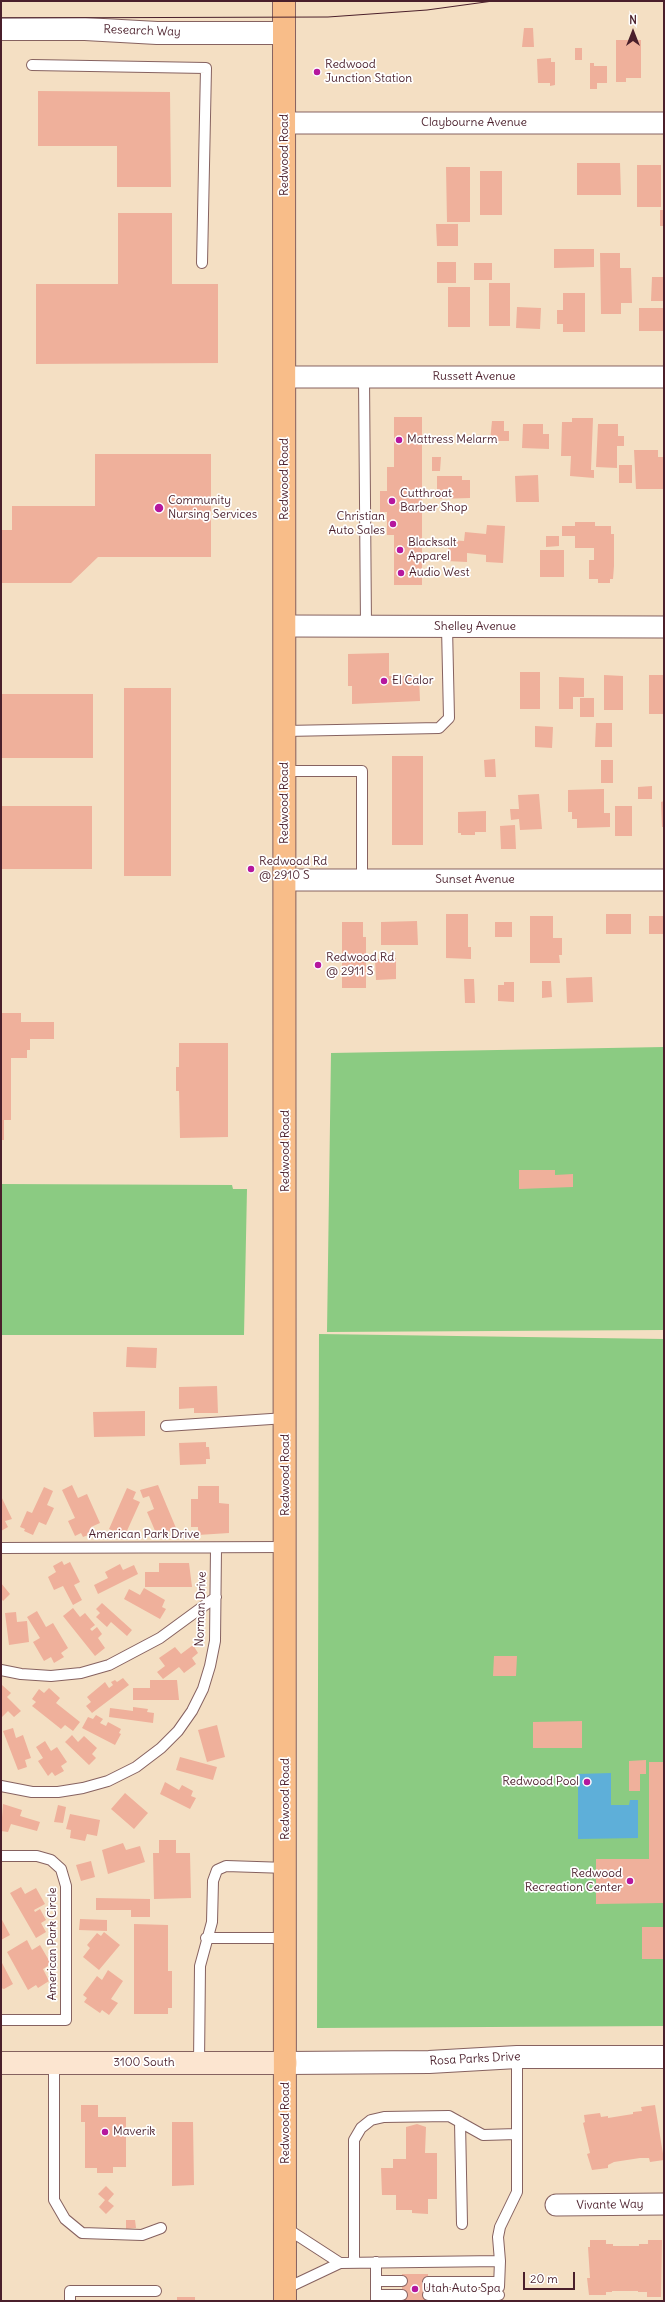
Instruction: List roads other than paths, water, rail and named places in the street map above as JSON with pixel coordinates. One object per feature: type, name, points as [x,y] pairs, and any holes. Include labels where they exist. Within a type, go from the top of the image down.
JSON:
[{"type":"main road","name":"Redwood Road","points":[[284,1],[286,1418],[285,2295]]},
{"type":"main road","name":"3100 South","points":[[1,2063],[286,2063]]},
{"type":"street","name":"Research Way","points":[[1,29],[85,29],[157,33],[284,33]]},
{"type":"street","name":"Claybourne Avenue","points":[[285,123],[664,123]]},
{"type":"street","name":"Russett Avenue","points":[[285,377],[664,377]]},
{"type":"street","name":"Shelley Avenue","points":[[285,626],[664,627]]},
{"type":"street","name":"Sunset Avenue","points":[[285,880],[664,880]]},
{"type":"street","name":"Rosa Parks Drive","points":[[286,2063],[429,2062],[517,2057],[664,2057]]},
{"type":"street","name":"Vivante Way","points":[[556,2205],[664,2204]]},
{"type":"lane","points":[[32,65],[206,68],[202,262]]},
{"type":"lane","points":[[364,377],[366,627]]},
{"type":"lane","points":[[285,731],[438,728],[445,724],[449,713],[447,627]]},
{"type":"lane","points":[[285,772],[362,771],[362,880]]},
{"type":"lane","points":[[166,1426],[286,1418]]},
{"type":"lane","name":"American Park Drive","points":[[1,1548],[286,1548]]},
{"type":"lane","name":"Norman Drive","points":[[1,1786],[32,1792],[58,1792],[83,1788],[108,1781],[136,1767],[161,1748],[182,1726],[203,1689],[215,1642],[216,1548]]},
{"type":"lane","points":[[1,1670],[21,1674],[51,1676],[81,1673],[109,1665],[160,1638],[216,1597]]},
{"type":"lane","name":"American Park Circle","points":[[1,1856],[37,1856],[51,1860],[61,1869],[66,1886],[66,2020],[1,2020]]},
{"type":"lane","points":[[199,2063],[200,1966],[206,1938],[212,1922],[213,1881],[217,1870],[226,1866],[286,1868]]},
{"type":"lane","points":[[206,1938],[286,1938]]},
{"type":"lane","points":[[428,2295],[499,2298],[500,2261],[498,2237],[500,2227],[517,2192],[517,2057]]},
{"type":"lane","points":[[54,2063],[54,2200],[65,2219],[82,2233],[142,2235],[161,2228]]},
{"type":"lane","points":[[354,2263],[354,2140],[361,2128],[371,2120],[384,2117],[449,2116],[483,2135],[517,2134]]},
{"type":"lane","points":[[460,2122],[462,2224]]},
{"type":"lane","points":[[286,2228],[340,2263]]},
{"type":"lane","points":[[285,2295],[340,2263],[500,2261]]},
{"type":"lane","points":[[376,2262],[376,2298],[402,2295]]},
{"type":"lane","points":[[376,2281],[402,2281]]},
{"type":"lane","points":[[428,2282],[499,2282]]},
{"type":"lane","points":[[70,2301],[70,2291],[156,2291]]},
{"type":"water","points":[[611,1773],[611,1805],[629,1805],[630,1800],[638,1800],[638,1838],[578,1839],[578,1774]]},
{"type":"tram line","points":[[1,18],[328,17],[427,10],[493,1]]},
{"type":"place","name":"Redwood Junction Station","points":[[317,72]]},
{"type":"place","name":"Mattress Melarm","points":[[399,440]]},
{"type":"place","name":"Cutthroat Barber Shop","points":[[392,501]]},
{"type":"place","name":"Community Nursing Services","points":[[159,508]]},
{"type":"place","name":"Christian Auto Sales","points":[[393,524]]},
{"type":"place","name":"Blacksalt Apparel","points":[[400,550]]},
{"type":"place","name":"Audio West","points":[[401,573]]},
{"type":"place","name":"El Calor","points":[[384,681]]},
{"type":"place","name":"Redwood Rd @ 2910 S","points":[[251,869]]},
{"type":"place","name":"Redwood Rd @ 2911 S","points":[[318,965]]},
{"type":"place","name":"Redwood Pool","points":[[587,1782]]},
{"type":"place","name":"Redwood Recreation Center","points":[[630,1881]]},
{"type":"place","name":"Maverik","points":[[105,2132]]},
{"type":"place","name":"Utah Auto Spa","points":[[415,2289]]}]
